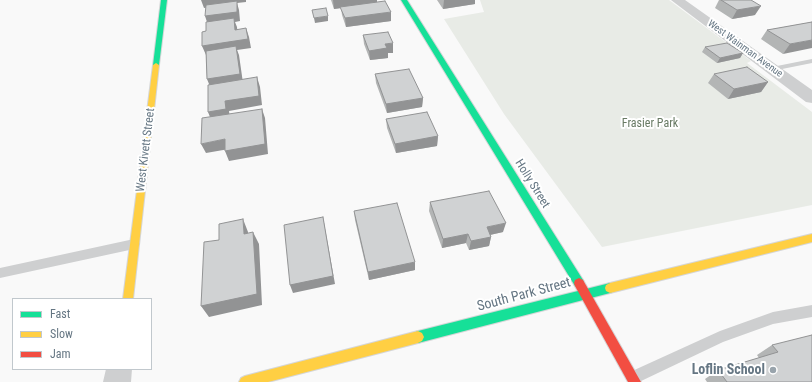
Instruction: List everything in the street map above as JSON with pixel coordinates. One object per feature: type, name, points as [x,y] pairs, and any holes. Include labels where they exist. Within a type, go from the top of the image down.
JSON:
[{"type":"street","name":"West Kivett Street","points":[[128,298],[164,0]]},
{"type":"street","name":"Holly Street","points":[[404,0],[586,294],[634,380]]},
{"type":"street","name":"West Wainman Avenue","points":[[677,0],[812,98]]},
{"type":"street","name":"South Park Street","points":[[245,382],[586,294],[812,238]]},
{"type":"street","points":[[117,382],[119,370]]},
{"type":"lane","points":[[772,69],[812,61]]},
{"type":"lane","points":[[0,273],[134,244]]},
{"type":"lane","points":[[634,380],[720,337],[773,318],[812,311]]},
{"type":"green space","name":"Frasier Park","points":[[480,0],[669,0],[751,61],[747,63],[812,112],[812,205],[602,247],[504,114],[444,19],[484,12]]},
{"type":"building","points":[[721,0],[751,0],[761,6],[737,10]]},
{"type":"building","points":[[237,1],[237,12],[205,16],[206,5]]},
{"type":"building","points":[[385,1],[391,12],[345,18],[340,7]]},
{"type":"building","points":[[326,8],[328,16],[314,18],[312,10]]},
{"type":"building","points":[[234,18],[235,30],[246,28],[248,39],[202,46],[202,32],[206,31],[206,22]]},
{"type":"building","points":[[812,22],[812,40],[790,44],[767,30]]},
{"type":"building","points":[[388,32],[393,43],[385,44],[387,48],[369,51],[363,35]]},
{"type":"building","points":[[727,43],[743,53],[720,58],[705,47]]},
{"type":"building","points":[[236,46],[240,74],[207,79],[206,51]]},
{"type":"building","points":[[747,67],[768,82],[734,89],[714,74]]},
{"type":"building","points":[[409,69],[423,98],[386,104],[375,74]]},
{"type":"building","points":[[257,77],[259,96],[225,101],[226,109],[208,112],[208,85]]},
{"type":"building","points":[[262,109],[265,144],[225,151],[225,139],[201,144],[202,118]]},
{"type":"building","points":[[427,112],[438,136],[395,144],[386,119]]},
{"type":"building","points":[[489,191],[506,223],[487,227],[491,237],[471,241],[468,234],[443,239],[430,202]]},
{"type":"building","points":[[397,203],[415,262],[368,272],[354,211]]},
{"type":"building","points":[[323,217],[333,276],[290,285],[284,225]]},
{"type":"building","points":[[243,219],[244,234],[253,232],[257,294],[201,306],[204,242],[219,240],[219,224]]},
{"type":"building","name":"Loflin School","points":[[812,335],[812,382],[727,382],[718,370],[778,352],[772,345]]},
{"type":"traffic: fast","points":[[156,65],[164,0]]},
{"type":"traffic: fast","points":[[404,0],[579,283]]},
{"type":"traffic: fast","points":[[418,337],[610,288]]},
{"type":"traffic: slow","points":[[128,298],[156,65]]},
{"type":"traffic: slow","points":[[610,288],[812,238]]},
{"type":"traffic: slow","points":[[245,382],[418,337]]},
{"type":"traffic: jam","points":[[579,283],[635,382]]},
{"type":"place","name":"Loflin School","points":[[773,370]]}]
